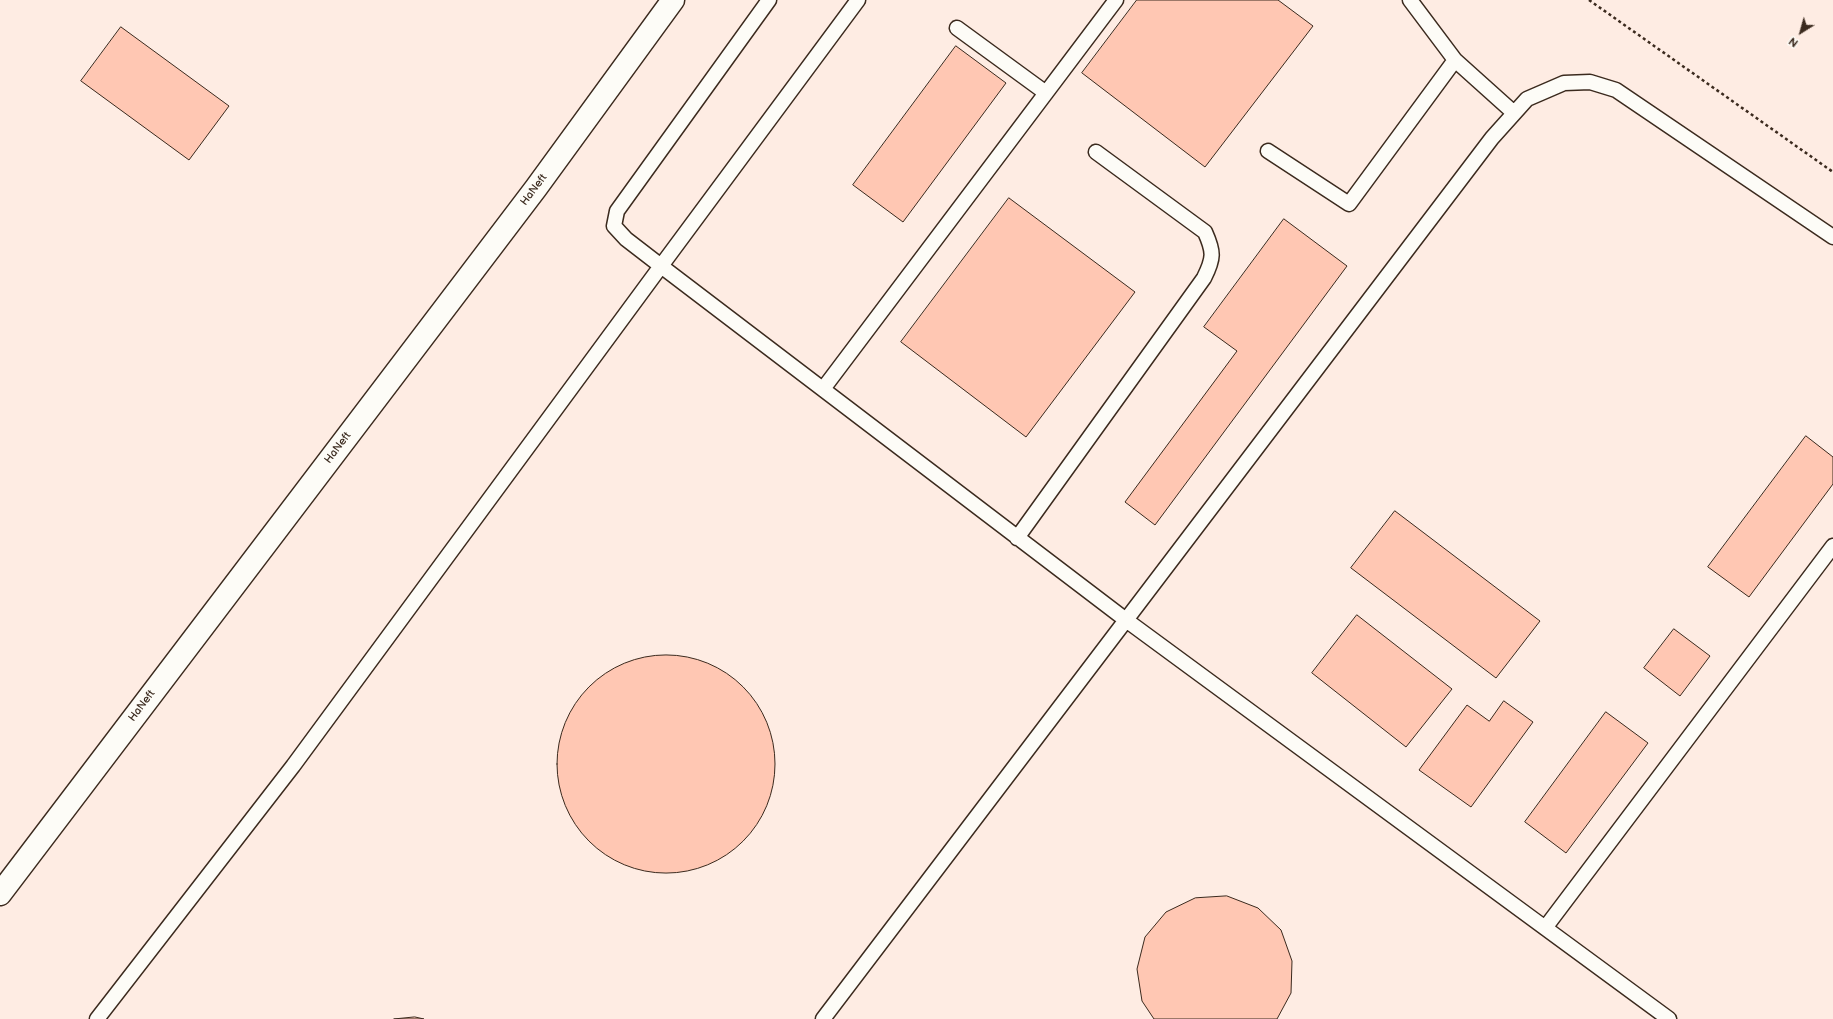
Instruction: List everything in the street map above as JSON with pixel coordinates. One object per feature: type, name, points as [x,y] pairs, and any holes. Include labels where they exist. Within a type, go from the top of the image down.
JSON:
[{"type":"street","name":"HaNeft","points":[[0,894],[536,188],[673,0]]},
{"type":"lane","points":[[769,0],[617,211],[614,226],[626,239],[661,266],[1126,620],[1669,1019]]},
{"type":"lane","points":[[97,1019],[298,760],[858,0]]},
{"type":"lane","points":[[822,389],[1116,0]]},
{"type":"lane","points":[[1410,0],[1455,60],[1514,113]]},
{"type":"lane","points":[[957,28],[1046,93]]},
{"type":"lane","points":[[1268,150],[1349,204],[1455,60]]},
{"type":"lane","points":[[823,1019],[1492,138],[1527,99],[1564,83],[1590,82],[1616,90],[1833,237]]},
{"type":"lane","points":[[1017,538],[1204,278],[1212,262],[1212,248],[1205,232],[1096,152]]},
{"type":"lane","points":[[1545,928],[1833,546]]},
{"type":"path","points":[[1589,0],[1833,172]]},
{"type":"shaded area","points":[[0,0],[1833,0],[1833,1019],[0,1019]]},
{"type":"building","points":[[1137,0],[1278,0],[1313,26],[1205,167],[1082,73]]},
{"type":"building","points":[[121,27],[229,106],[189,160],[81,81]]},
{"type":"building","points":[[956,46],[1006,83],[903,222],[853,185]]},
{"type":"building","points":[[1009,198],[1135,292],[1026,437],[901,342]]},
{"type":"building","points":[[1284,219],[1347,266],[1155,525],[1125,502],[1237,351],[1204,327]]},
{"type":"building","points":[[1806,436],[1833,457],[1833,484],[1749,597],[1708,567]]},
{"type":"building","points":[[1395,511],[1540,621],[1496,678],[1351,568]]},
{"type":"building","points":[[1357,615],[1452,689],[1406,747],[1312,673]]},
{"type":"building","points":[[1674,629],[1710,656],[1680,696],[1644,668]]},
{"type":"building","points":[[666,655],[687,657],[708,663],[727,673],[743,687],[757,703],[767,722],[773,743],[775,764],[773,785],[767,806],[757,825],[743,841],[727,855],[708,865],[687,871],[666,873],[645,871],[624,865],[605,855],[589,841],[575,825],[565,806],[559,785],[557,764],[559,743],[565,722],[575,703],[589,687],[605,673],[624,663],[645,657]]},
{"type":"building","points":[[1504,701],[1533,722],[1471,807],[1419,770],[1467,705],[1489,721]]},
{"type":"building","points":[[1606,712],[1648,743],[1566,853],[1525,822]]},
{"type":"building","points":[[1227,896],[1258,908],[1281,930],[1292,961],[1291,993],[1277,1019],[1154,1019],[1142,1001],[1137,969],[1145,937],[1166,912],[1195,898]]},
{"type":"building","points":[[415,1017],[424,1019],[394,1019]]}]
